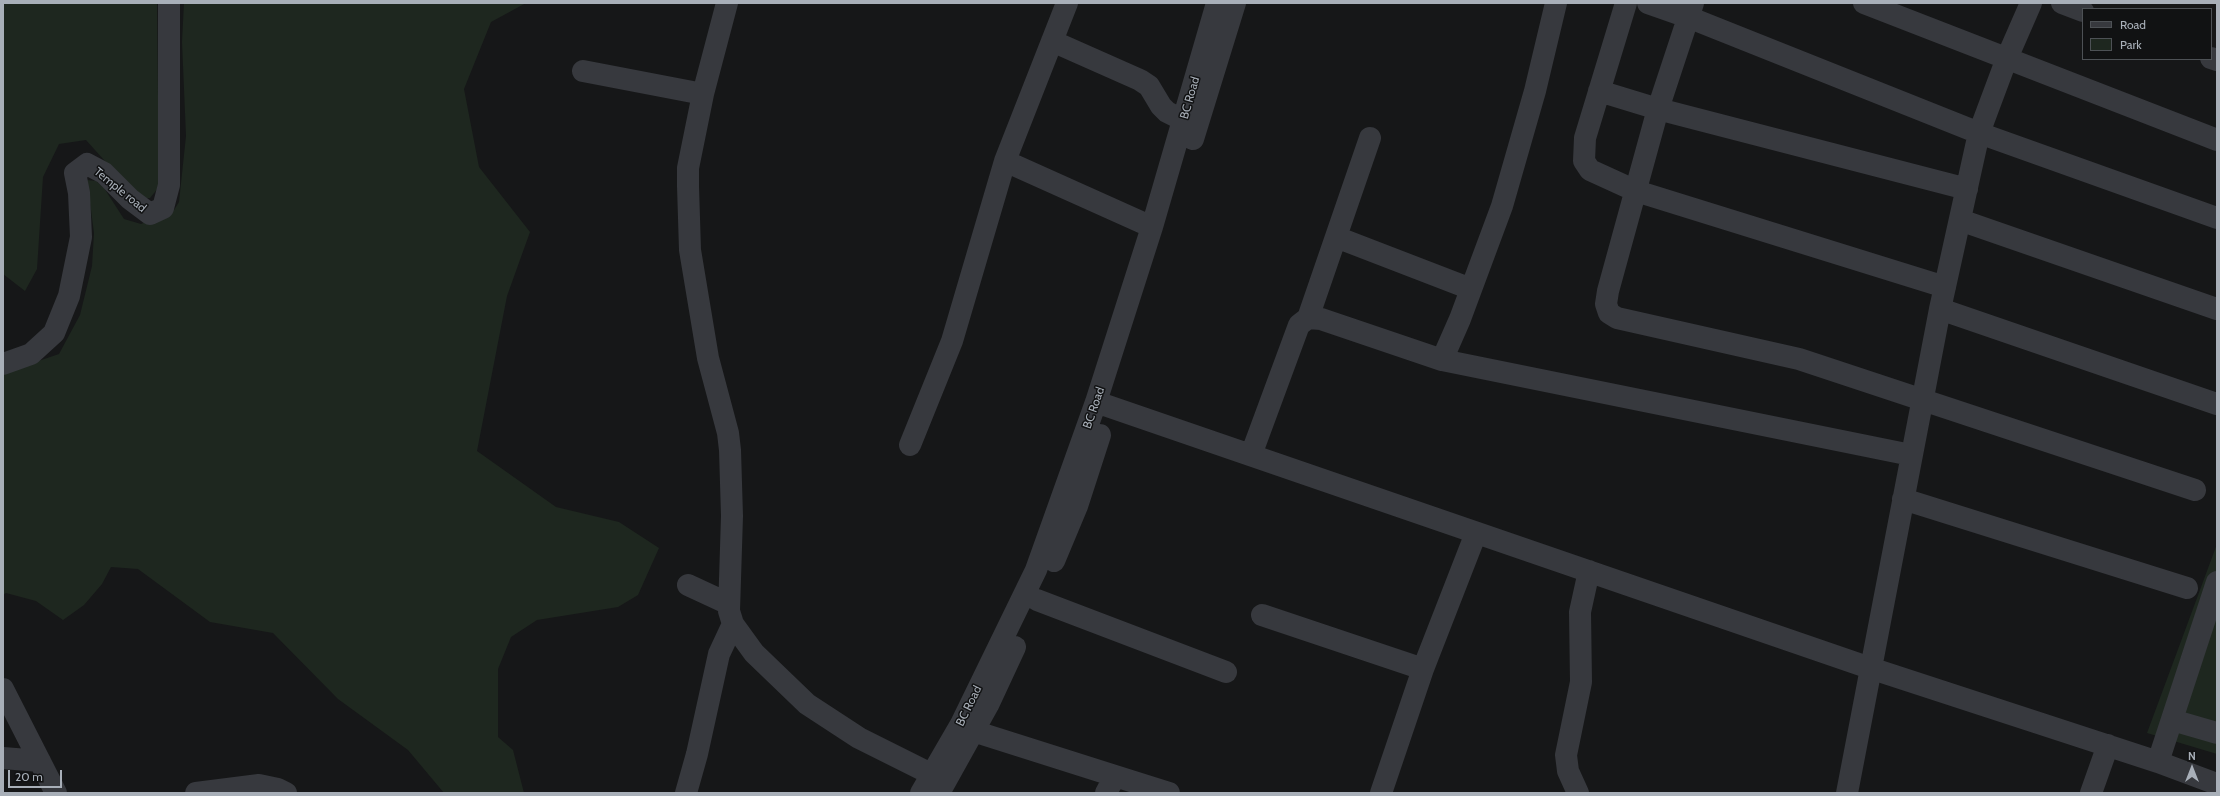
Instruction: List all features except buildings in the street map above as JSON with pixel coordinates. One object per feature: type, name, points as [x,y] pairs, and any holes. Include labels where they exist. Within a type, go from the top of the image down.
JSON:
[{"type":"street","name":"Temple road","points":[[3,364],[31,354],[54,333],[69,296],[81,236],[79,193],[75,173],[87,164],[104,173],[130,199],[150,214],[163,208],[169,185],[169,3]]},
{"type":"street","points":[[686,793],[697,754],[719,654],[731,614],[732,516],[730,450],[728,433],[708,358],[690,250],[688,168],[703,94],[727,3]]},
{"type":"street","points":[[910,445],[952,342],[1005,161],[1067,3]]},
{"type":"street","name":"BC Road","points":[[967,728],[988,705],[1037,600],[1076,506],[1102,405],[1217,3]]},
{"type":"street","name":"BC Road","points":[[931,787],[967,728],[1036,570],[1102,405],[1235,3]]},
{"type":"street","points":[[1442,360],[1502,206],[1535,91],[1556,3]]},
{"type":"street","points":[[1626,3],[1585,138],[1584,162],[1590,170],[1636,191],[1945,287]]},
{"type":"street","points":[[1648,3],[1691,10],[1979,133],[2217,218]]},
{"type":"street","points":[[1864,3],[2217,140]]},
{"type":"street","points":[[1847,793],[1940,310],[1979,133],[2007,58],[2031,3]]},
{"type":"street","points":[[2062,3],[2082,11]]},
{"type":"street","points":[[1691,10],[1658,109],[1608,291],[1606,304],[1609,313],[1617,318],[1799,358],[1922,401],[2195,490]]},
{"type":"street","points":[[1052,41],[1140,80],[1149,86],[1160,106],[1167,112],[1183,120]]},
{"type":"street","points":[[583,71],[703,94]]},
{"type":"street","points":[[1599,91],[1658,109],[1967,189]]},
{"type":"street","points":[[1251,455],[1299,325],[1308,318],[1370,138]]},
{"type":"street","points":[[1005,161],[1152,227]]},
{"type":"street","points":[[1960,220],[2217,309]]},
{"type":"street","points":[[1336,237],[1471,288]]},
{"type":"street","points":[[1940,310],[2217,404]]},
{"type":"street","points":[[1308,318],[1321,319],[1442,360],[1912,455]]},
{"type":"street","points":[[1102,405],[1870,668],[2108,745],[2217,784]]},
{"type":"street","points":[[1903,499],[2187,588]]},
{"type":"street","points":[[1381,793],[1423,669],[1476,532]]},
{"type":"street","points":[[1578,793],[1568,770],[1566,755],[1581,682],[1580,612],[1589,571]]},
{"type":"street","points":[[2158,762],[2217,582]]},
{"type":"street","points":[[688,585],[731,614],[754,653],[806,704],[931,787]]},
{"type":"street","points":[[1037,600],[1226,672]]},
{"type":"street","points":[[1262,615],[1423,669]]},
{"type":"street","points":[[3,689],[56,793]]},
{"type":"street","points":[[2172,720],[2217,734]]},
{"type":"street","points":[[967,728],[1110,785],[1169,793]]},
{"type":"street","points":[[2091,793],[2108,745]]},
{"type":"street","points":[[3,758],[40,761]]},
{"type":"street","points":[[196,793],[219,792],[259,786],[278,789],[286,793]]},
{"type":"green space","points":[[3,3],[157,3],[159,187],[150,198],[139,199],[86,140],[59,144],[43,177],[37,269],[25,291],[3,274]]},
{"type":"green space","points":[[184,3],[526,3],[491,22],[464,89],[479,167],[530,232],[507,296],[477,451],[556,507],[619,522],[659,548],[638,595],[618,607],[537,620],[511,637],[498,669],[498,737],[513,750],[524,793],[444,793],[408,750],[338,699],[273,633],[210,622],[138,569],[111,567],[102,584],[84,605],[63,620],[36,601],[6,593],[3,595],[3,373],[59,354],[80,315],[92,266],[94,233],[87,180],[96,181],[104,188],[124,219],[141,224],[174,210],[179,202],[186,136],[182,42]]},
{"type":"green space","points":[[2217,544],[2217,754],[2147,733]]}]
